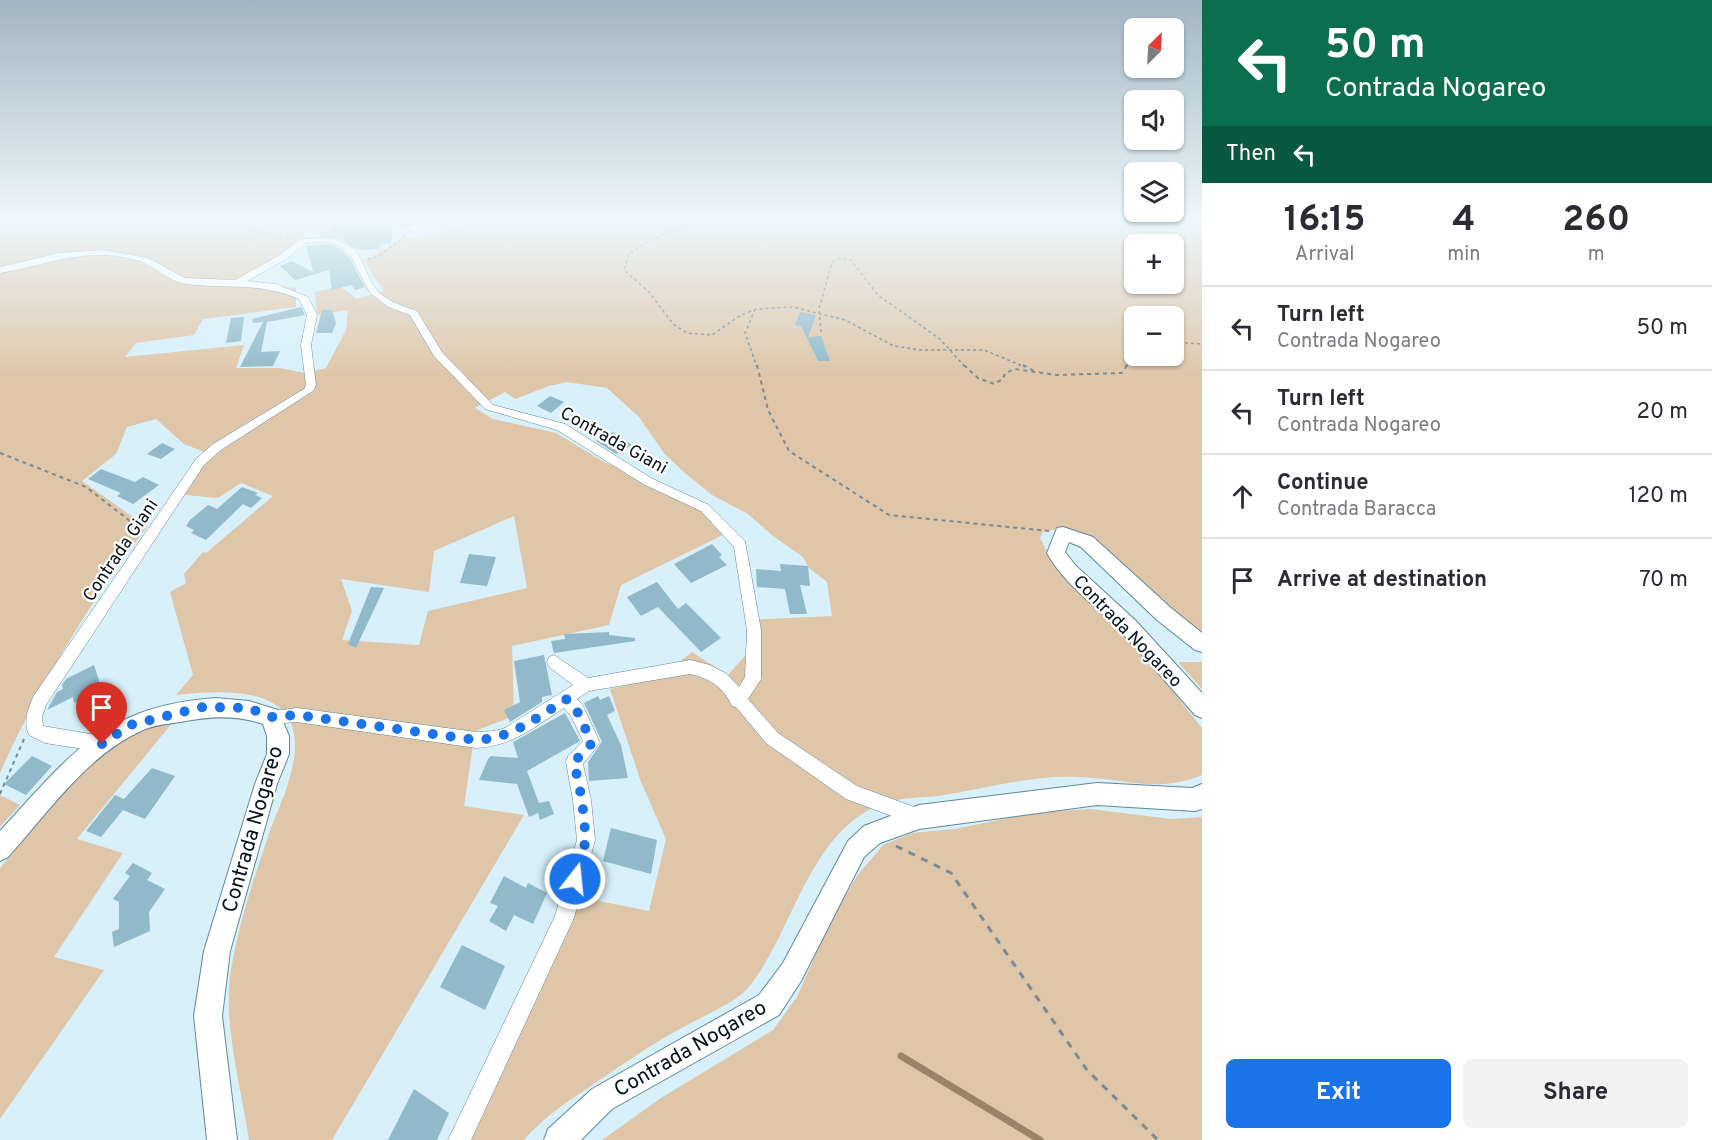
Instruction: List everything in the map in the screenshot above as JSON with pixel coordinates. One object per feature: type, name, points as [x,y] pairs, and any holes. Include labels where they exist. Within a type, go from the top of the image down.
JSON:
[{"type":"street","name":"Contrada Giani","points":[[34,717],[39,702],[200,462],[217,447],[299,398],[311,385],[306,345],[312,315],[303,297],[276,285],[183,281],[172,278],[164,271]]},
{"type":"street","points":[[238,282],[257,271]]},
{"type":"street","name":"Contrada Giani","points":[[362,271],[373,291],[391,305],[414,313],[438,354],[489,406],[561,427],[647,481],[705,508],[740,545],[754,630],[753,679],[738,701]]},
{"type":"street","points":[[1063,533],[1087,542],[1164,614],[1202,644]]},
{"type":"street","name":"Contrada Nogareo","points":[[1063,533],[1056,553],[1202,708]]},
{"type":"street","points":[[554,662],[586,685]]},
{"type":"street","name":"Contrada Nogareo","points":[[222,1140],[214,1087],[208,1016],[217,951],[259,806],[278,754],[278,736],[271,717],[297,715],[476,740],[495,739],[510,734],[586,685],[690,667],[705,670],[722,679],[738,701],[772,738],[852,793],[919,817]]},
{"type":"street","points":[[459,1140],[564,918],[586,840],[582,800],[574,762],[592,743],[577,711],[567,699]]},
{"type":"street","points":[[0,849],[102,744],[130,725],[203,707],[249,708],[271,717]]},
{"type":"street","points":[[34,717],[35,730],[45,735],[102,744]]},
{"type":"street","name":"Contrada Nogareo","points":[[560,1140],[602,1099],[769,1005],[792,972],[856,849],[872,834],[919,817],[1097,794],[1195,800],[1202,795]]},
{"type":"path","points":[[625,271],[651,294],[673,326],[687,333],[712,335],[726,320],[755,309],[788,307],[844,320],[878,339],[903,348],[976,348],[993,352],[1036,372]]},
{"type":"path","points":[[821,332],[819,309],[829,271]]},
{"type":"path","points":[[859,271],[871,288],[932,332],[951,349],[967,371],[980,381],[994,384],[1003,379],[1005,373],[1015,369],[1057,375],[1122,374],[1126,366]]},
{"type":"path","points":[[755,309],[745,333],[762,380],[768,410],[789,451],[889,515],[1019,526],[1063,533]]},
{"type":"path","points":[[1184,343],[1202,344]]},
{"type":"path","points":[[0,453],[86,487],[151,537]]},
{"type":"path","points":[[0,795],[34,717]]},
{"type":"path","points":[[872,834],[951,873],[1087,1070],[1158,1140]]},
{"type":"shaded area","points":[[0,271],[262,271],[242,283],[296,288],[296,307],[203,319],[194,335],[136,343],[125,357],[244,345],[236,368],[280,368],[305,373],[326,368],[346,330],[348,310],[317,315],[315,292],[340,286],[357,299],[384,291],[371,271],[1124,271],[1124,294],[1184,294],[1184,271],[1202,271],[1202,634],[1060,528],[1043,532],[1040,538],[1051,559],[1146,658],[1202,728],[1202,775],[1185,781],[1155,784],[1077,777],[1042,778],[938,796],[898,800],[885,803],[859,816],[838,835],[820,858],[764,965],[743,993],[628,1061],[559,1108],[524,1140],[453,1140],[569,895],[649,911],[666,839],[641,782],[610,689],[659,678],[692,652],[728,675],[750,650],[749,620],[832,616],[827,582],[809,568],[803,557],[773,536],[748,514],[712,495],[685,473],[664,453],[639,417],[607,388],[567,382],[515,399],[505,392],[475,408],[493,419],[556,433],[604,462],[684,494],[725,534],[621,585],[609,625],[512,646],[514,716],[475,731],[464,806],[524,815],[332,1140],[249,1140],[230,1029],[229,985],[239,930],[293,764],[295,738],[289,719],[277,706],[241,693],[176,695],[193,675],[170,592],[186,583],[184,574],[203,552],[206,553],[273,496],[241,483],[218,498],[185,495],[204,452],[184,444],[156,419],[127,427],[116,454],[82,481],[147,527],[106,584],[66,646],[0,773]],"holes":[[[514,516],[527,588],[428,611],[419,645],[342,640],[352,611],[341,579],[429,592],[434,551]]]},
{"type":"shaded area","points":[[1202,662],[1202,689],[1179,663]]},
{"type":"shaded area","points":[[173,722],[77,839],[123,853],[54,957],[104,970],[0,1119],[0,868],[56,801],[98,759],[146,729]]},
{"type":"shaded area","points":[[0,795],[20,805],[0,827]]},
{"type":"shaded area","points":[[1090,809],[1171,819],[1202,817],[1202,1140],[602,1140],[661,1098],[773,1030],[797,997],[831,920],[857,876],[883,845],[912,833],[955,829],[1032,813]]},
{"type":"building","points":[[286,271],[311,271],[325,271],[295,280]]},
{"type":"building","points":[[329,271],[357,271],[365,287],[355,290],[351,285],[332,290]]},
{"type":"building","points":[[301,307],[305,315],[267,322],[261,352],[280,351],[273,366],[240,367],[263,322],[253,323],[252,319]]},
{"type":"building","points":[[322,310],[332,310],[336,323],[332,333],[316,333]]},
{"type":"building","points":[[800,312],[816,315],[808,337],[821,336],[830,361],[818,361],[801,326],[795,325]]},
{"type":"building","points":[[244,317],[241,341],[226,343],[231,318]]},
{"type":"building","points":[[550,396],[564,402],[551,413],[537,406]]},
{"type":"building","points":[[613,432],[632,445],[616,454],[596,441]]},
{"type":"building","points":[[162,443],[175,449],[161,459],[147,454]]},
{"type":"building","points":[[101,469],[135,482],[143,477],[159,485],[133,504],[117,496],[121,493],[88,479]]},
{"type":"building","points":[[242,487],[258,493],[255,495],[262,498],[251,508],[243,504],[206,540],[191,533],[194,530],[186,526],[190,520],[208,505],[217,509]]},
{"type":"building","points":[[712,544],[722,555],[719,557],[727,565],[691,583],[674,564]]},
{"type":"building","points":[[469,554],[496,557],[487,586],[460,583]]},
{"type":"building","points":[[780,564],[808,566],[810,586],[800,585],[807,614],[790,614],[785,589],[757,587],[756,569],[781,571]]},
{"type":"building","points":[[657,582],[678,609],[686,603],[721,638],[701,652],[658,607],[641,616],[627,597]]},
{"type":"building","points":[[371,587],[384,588],[356,648],[348,644]]},
{"type":"building","points":[[609,632],[609,635],[635,638],[635,641],[554,653],[551,641],[565,639],[564,634]]},
{"type":"building","points":[[544,655],[552,695],[542,697],[542,702],[510,722],[504,710],[520,702],[514,661]]},
{"type":"building","points":[[94,665],[102,690],[74,703],[73,697],[47,710],[57,692],[63,689],[62,685],[66,679]]},
{"type":"building","points":[[598,696],[600,700],[609,696],[615,711],[607,715],[621,745],[628,778],[589,781],[588,762],[602,742],[584,703]]},
{"type":"building","points":[[565,713],[580,741],[527,771],[539,803],[549,801],[554,814],[540,820],[538,813],[529,817],[517,784],[479,780],[491,756],[518,758],[513,742]]},
{"type":"building","points":[[32,756],[52,766],[26,795],[4,784]]},
{"type":"building","points":[[152,768],[175,776],[145,819],[123,810],[101,837],[86,831],[115,795],[124,799]]},
{"type":"building","points":[[611,828],[657,840],[651,874],[603,861]]},
{"type":"building","points":[[133,863],[152,873],[147,880],[165,889],[149,912],[150,931],[114,947],[112,932],[119,929],[119,902],[113,899],[130,876],[125,873]]},
{"type":"building","points":[[504,876],[526,888],[528,883],[547,893],[533,924],[514,915],[506,931],[489,921],[498,906],[490,903]]},
{"type":"building","points":[[462,945],[505,966],[485,1010],[440,987]]},
{"type":"building","points":[[414,1089],[449,1113],[437,1140],[388,1140]]},
{"type":"waterway","points":[[901,1056],[1040,1140]]},
{"type":"route","points":[[102,744],[130,725],[203,707],[249,708],[271,717],[297,715],[476,740],[495,739],[510,734],[567,699],[577,711],[592,743],[574,762],[582,800],[586,840],[575,879]]}]
